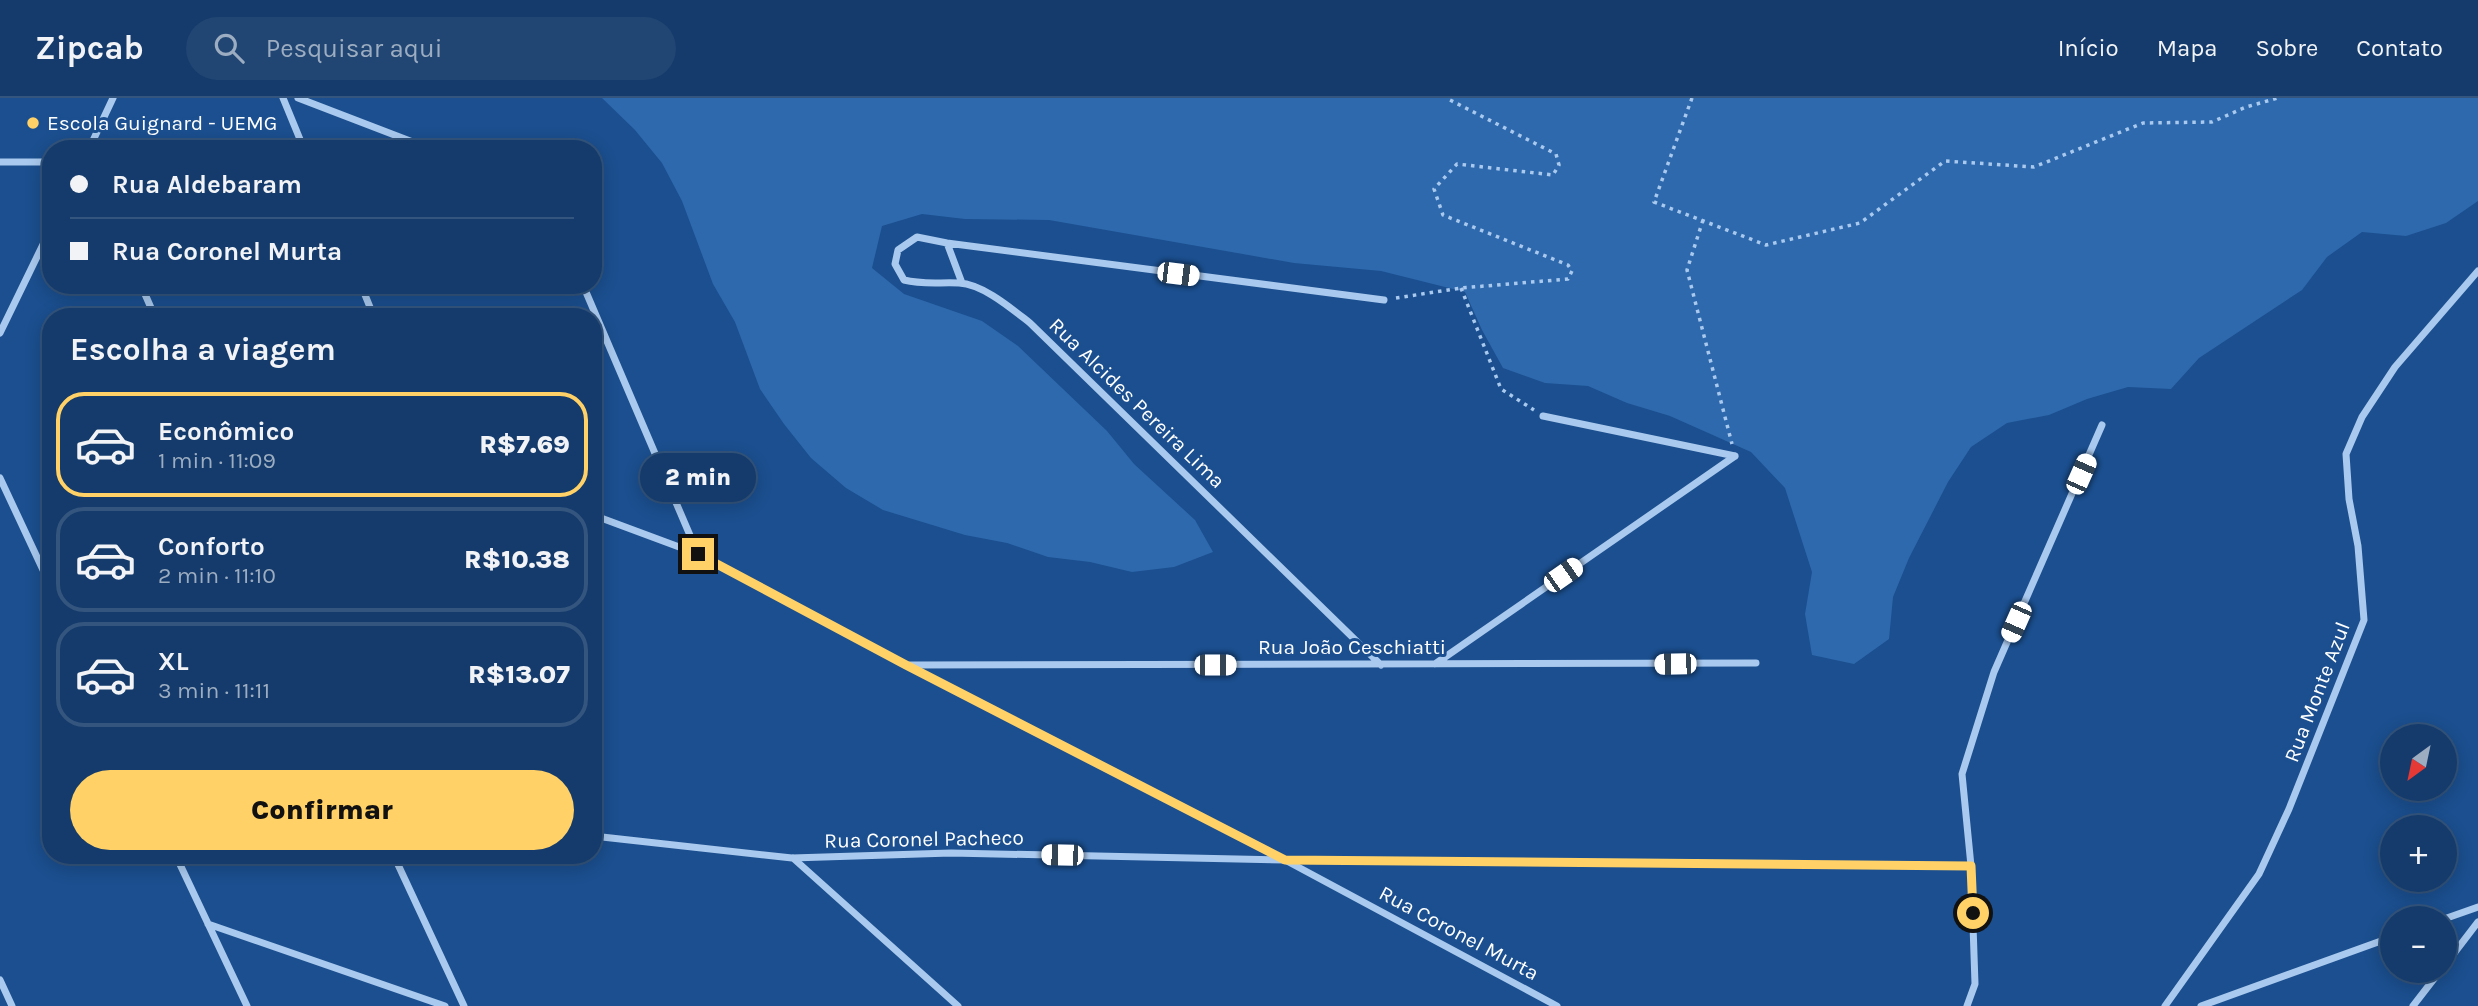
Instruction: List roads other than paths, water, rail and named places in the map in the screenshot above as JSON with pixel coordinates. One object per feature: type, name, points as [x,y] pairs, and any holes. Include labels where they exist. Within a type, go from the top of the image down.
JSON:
[{"type":"street","points":[[93,140],[113,98]]},
{"type":"street","points":[[283,98],[300,140]]},
{"type":"street","points":[[298,98],[408,140]]},
{"type":"street","points":[[0,162],[42,162]]},
{"type":"street","name":"Rua Alcides Pereira Lima","points":[[947,243],[917,237],[898,250],[895,264],[905,280],[920,284],[962,283],[997,297],[1030,323],[1381,665]]},
{"type":"street","points":[[962,283],[947,243],[1384,300]]},
{"type":"street","points":[[0,333],[42,247]]},
{"type":"street","name":"Rua Monte Azul","points":[[2165,1006],[2259,874],[2289,809],[2364,620],[2346,454],[2362,418],[2395,367],[2478,271]]},
{"type":"street","points":[[602,329],[698,554]]},
{"type":"street","points":[[1434,665],[1735,456],[1543,416]]},
{"type":"street","points":[[1967,1006],[1975,984],[1971,866],[1962,774],[1994,672],[2102,425]]},
{"type":"street","points":[[0,478],[42,568]]},
{"type":"street","name":"Rua Coronel Murta","points":[[602,518],[698,554],[906,665],[1285,860],[1557,1006]]},
{"type":"street","name":"Rua João Ceschiatti","points":[[906,665],[1756,663]]},
{"type":"street","name":"Rua Coronel Pacheco","points":[[602,838],[792,858],[951,853],[1285,860],[1971,866]]},
{"type":"street","points":[[792,858],[958,1006]]},
{"type":"street","points":[[180,864],[247,1006]]},
{"type":"street","points":[[398,864],[464,1006]]},
{"type":"street","points":[[2457,914],[2478,907]]},
{"type":"street","points":[[2457,949],[2478,922]]},
{"type":"street","points":[[208,924],[445,1006]]},
{"type":"street","points":[[2201,1006],[2380,941]]},
{"type":"street","points":[[0,980],[12,1006]]},
{"type":"street","points":[[2413,1006],[2431,983]]},
{"type":"place","name":"Escola Guignard - UEMG","points":[[33,123]]}]
